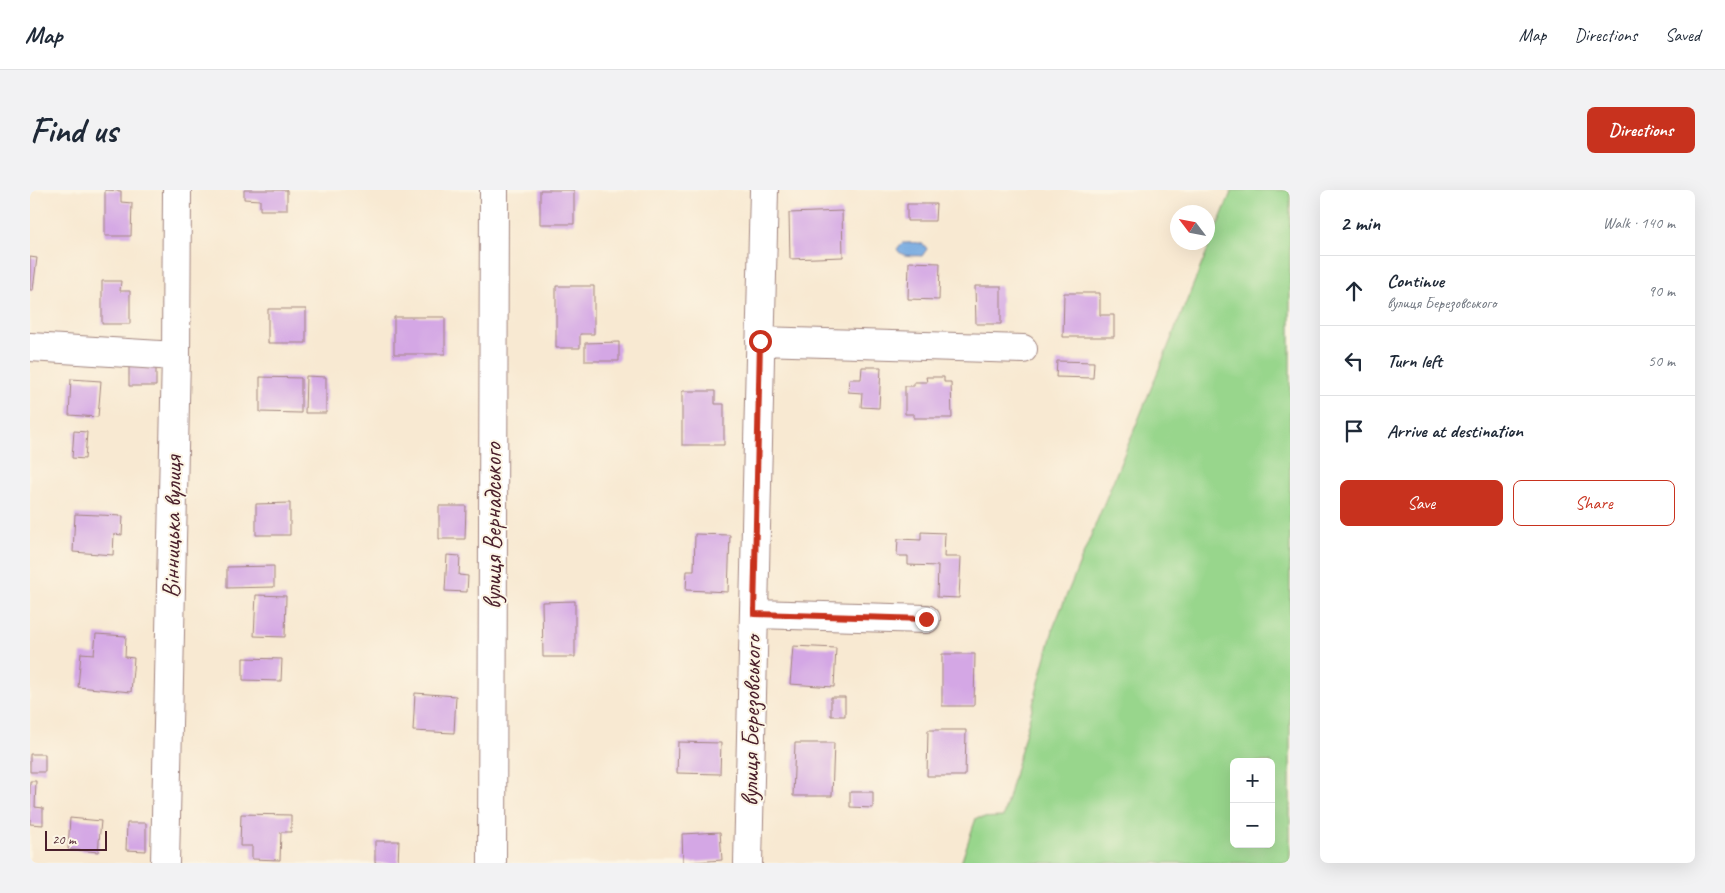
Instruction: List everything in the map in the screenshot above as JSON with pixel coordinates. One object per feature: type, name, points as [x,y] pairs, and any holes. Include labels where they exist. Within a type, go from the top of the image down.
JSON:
[{"type":"street","name":"Вінницька вулиця","points":[[165,863],[178,190]]},
{"type":"street","name":"вулиця Вернадського","points":[[492,863],[494,190]]},
{"type":"street","name":"вулиця Березовського","points":[[748,863],[764,190]]},
{"type":"street","points":[[760,341],[1023,349]]},
{"type":"street","points":[[30,347],[176,356]]},
{"type":"street","points":[[754,614],[926,619]]},
{"type":"green space","points":[[1232,190],[1290,190],[1290,863],[961,863],[976,818],[1003,817],[1054,626],[1208,250],[1215,250],[1215,232]]},
{"type":"water","points":[[902,243],[920,243],[927,249],[922,256],[908,256],[901,254],[897,249]]},
{"type":"building","points":[[105,190],[121,191],[121,202],[132,203],[131,236],[105,236]]},
{"type":"building","points":[[244,190],[287,190],[287,210],[260,210],[260,200],[244,199]]},
{"type":"building","points":[[540,190],[574,190],[574,224],[540,224]]},
{"type":"building","points":[[907,204],[936,204],[935,221],[907,221]]},
{"type":"building","points":[[842,211],[843,257],[790,259],[789,213]]},
{"type":"building","points":[[30,257],[37,258],[33,290],[30,290]]},
{"type":"building","points":[[909,262],[940,263],[939,300],[908,299]]},
{"type":"building","points":[[102,281],[121,281],[120,291],[130,291],[130,324],[102,324]]},
{"type":"building","points":[[556,286],[594,286],[594,334],[580,334],[580,348],[556,348]]},
{"type":"building","points":[[975,286],[1001,286],[1001,324],[976,324]]},
{"type":"building","points":[[1064,293],[1100,293],[1100,315],[1114,315],[1114,337],[1063,337]]},
{"type":"building","points":[[268,309],[306,309],[306,343],[268,343]]},
{"type":"building","points":[[394,317],[445,317],[445,354],[394,354]]},
{"type":"building","points":[[619,342],[619,361],[585,361],[585,343]]},
{"type":"building","points":[[1057,361],[1094,362],[1093,378],[1056,377]]},
{"type":"building","points":[[156,362],[156,386],[129,386],[129,363]]},
{"type":"building","points":[[862,367],[881,367],[879,408],[861,407],[862,393],[848,392],[849,379],[861,379]]},
{"type":"building","points":[[306,376],[326,377],[326,413],[305,413]]},
{"type":"building","points":[[260,377],[301,378],[301,413],[260,412]]},
{"type":"building","points":[[926,377],[944,377],[944,382],[951,382],[952,418],[914,418],[914,414],[905,414],[905,386],[914,386],[914,382],[927,382]]},
{"type":"building","points":[[71,379],[101,381],[98,417],[69,415]]},
{"type":"building","points":[[682,391],[715,391],[715,404],[724,404],[724,445],[682,445]]},
{"type":"building","points":[[74,431],[87,432],[85,459],[72,458]]},
{"type":"building","points":[[290,503],[290,535],[256,535],[256,504]]},
{"type":"building","points":[[439,506],[466,506],[465,539],[439,539]]},
{"type":"building","points":[[75,514],[123,516],[122,535],[114,534],[113,555],[73,552]]},
{"type":"building","points":[[921,532],[945,533],[944,557],[961,557],[959,598],[937,597],[938,566],[908,565],[908,556],[897,556],[898,539],[921,540]]},
{"type":"building","points":[[695,534],[730,535],[728,592],[686,590],[687,571],[694,571]]},
{"type":"building","points":[[447,555],[460,556],[459,575],[468,576],[467,592],[445,591]]},
{"type":"building","points":[[274,566],[274,587],[227,588],[227,567]]},
{"type":"building","points":[[256,595],[286,596],[285,637],[254,636]]},
{"type":"building","points":[[575,601],[575,657],[543,657],[542,602]]},
{"type":"building","points":[[96,634],[126,636],[125,657],[134,658],[131,692],[78,687],[81,653],[94,654]]},
{"type":"building","points":[[793,646],[836,648],[834,687],[790,684]]},
{"type":"building","points":[[942,654],[975,654],[974,706],[942,706]]},
{"type":"building","points":[[243,658],[282,659],[281,681],[243,680]]},
{"type":"building","points":[[415,693],[456,696],[454,733],[413,731]]},
{"type":"building","points":[[831,697],[845,697],[845,716],[831,716]]},
{"type":"building","points":[[928,730],[966,730],[965,776],[927,776]]},
{"type":"building","points":[[678,742],[721,743],[720,774],[677,773]]},
{"type":"building","points":[[795,743],[834,743],[832,796],[793,796]]},
{"type":"building","points":[[30,754],[45,754],[45,772],[30,772]]},
{"type":"building","points":[[30,781],[36,781],[35,807],[43,808],[43,825],[30,824]]},
{"type":"building","points":[[850,792],[873,792],[873,808],[850,807]]},
{"type":"building","points":[[241,814],[291,815],[291,832],[281,832],[280,860],[252,859],[252,846],[240,846]]},
{"type":"building","points":[[70,818],[101,821],[98,852],[68,849]]},
{"type":"building","points":[[127,823],[146,823],[146,851],[126,850]]},
{"type":"building","points":[[720,832],[722,860],[683,863],[682,834]]},
{"type":"building","points":[[375,841],[399,841],[398,863],[375,863]]},
{"type":"route","points":[[760,341],[754,614],[926,619]]}]
